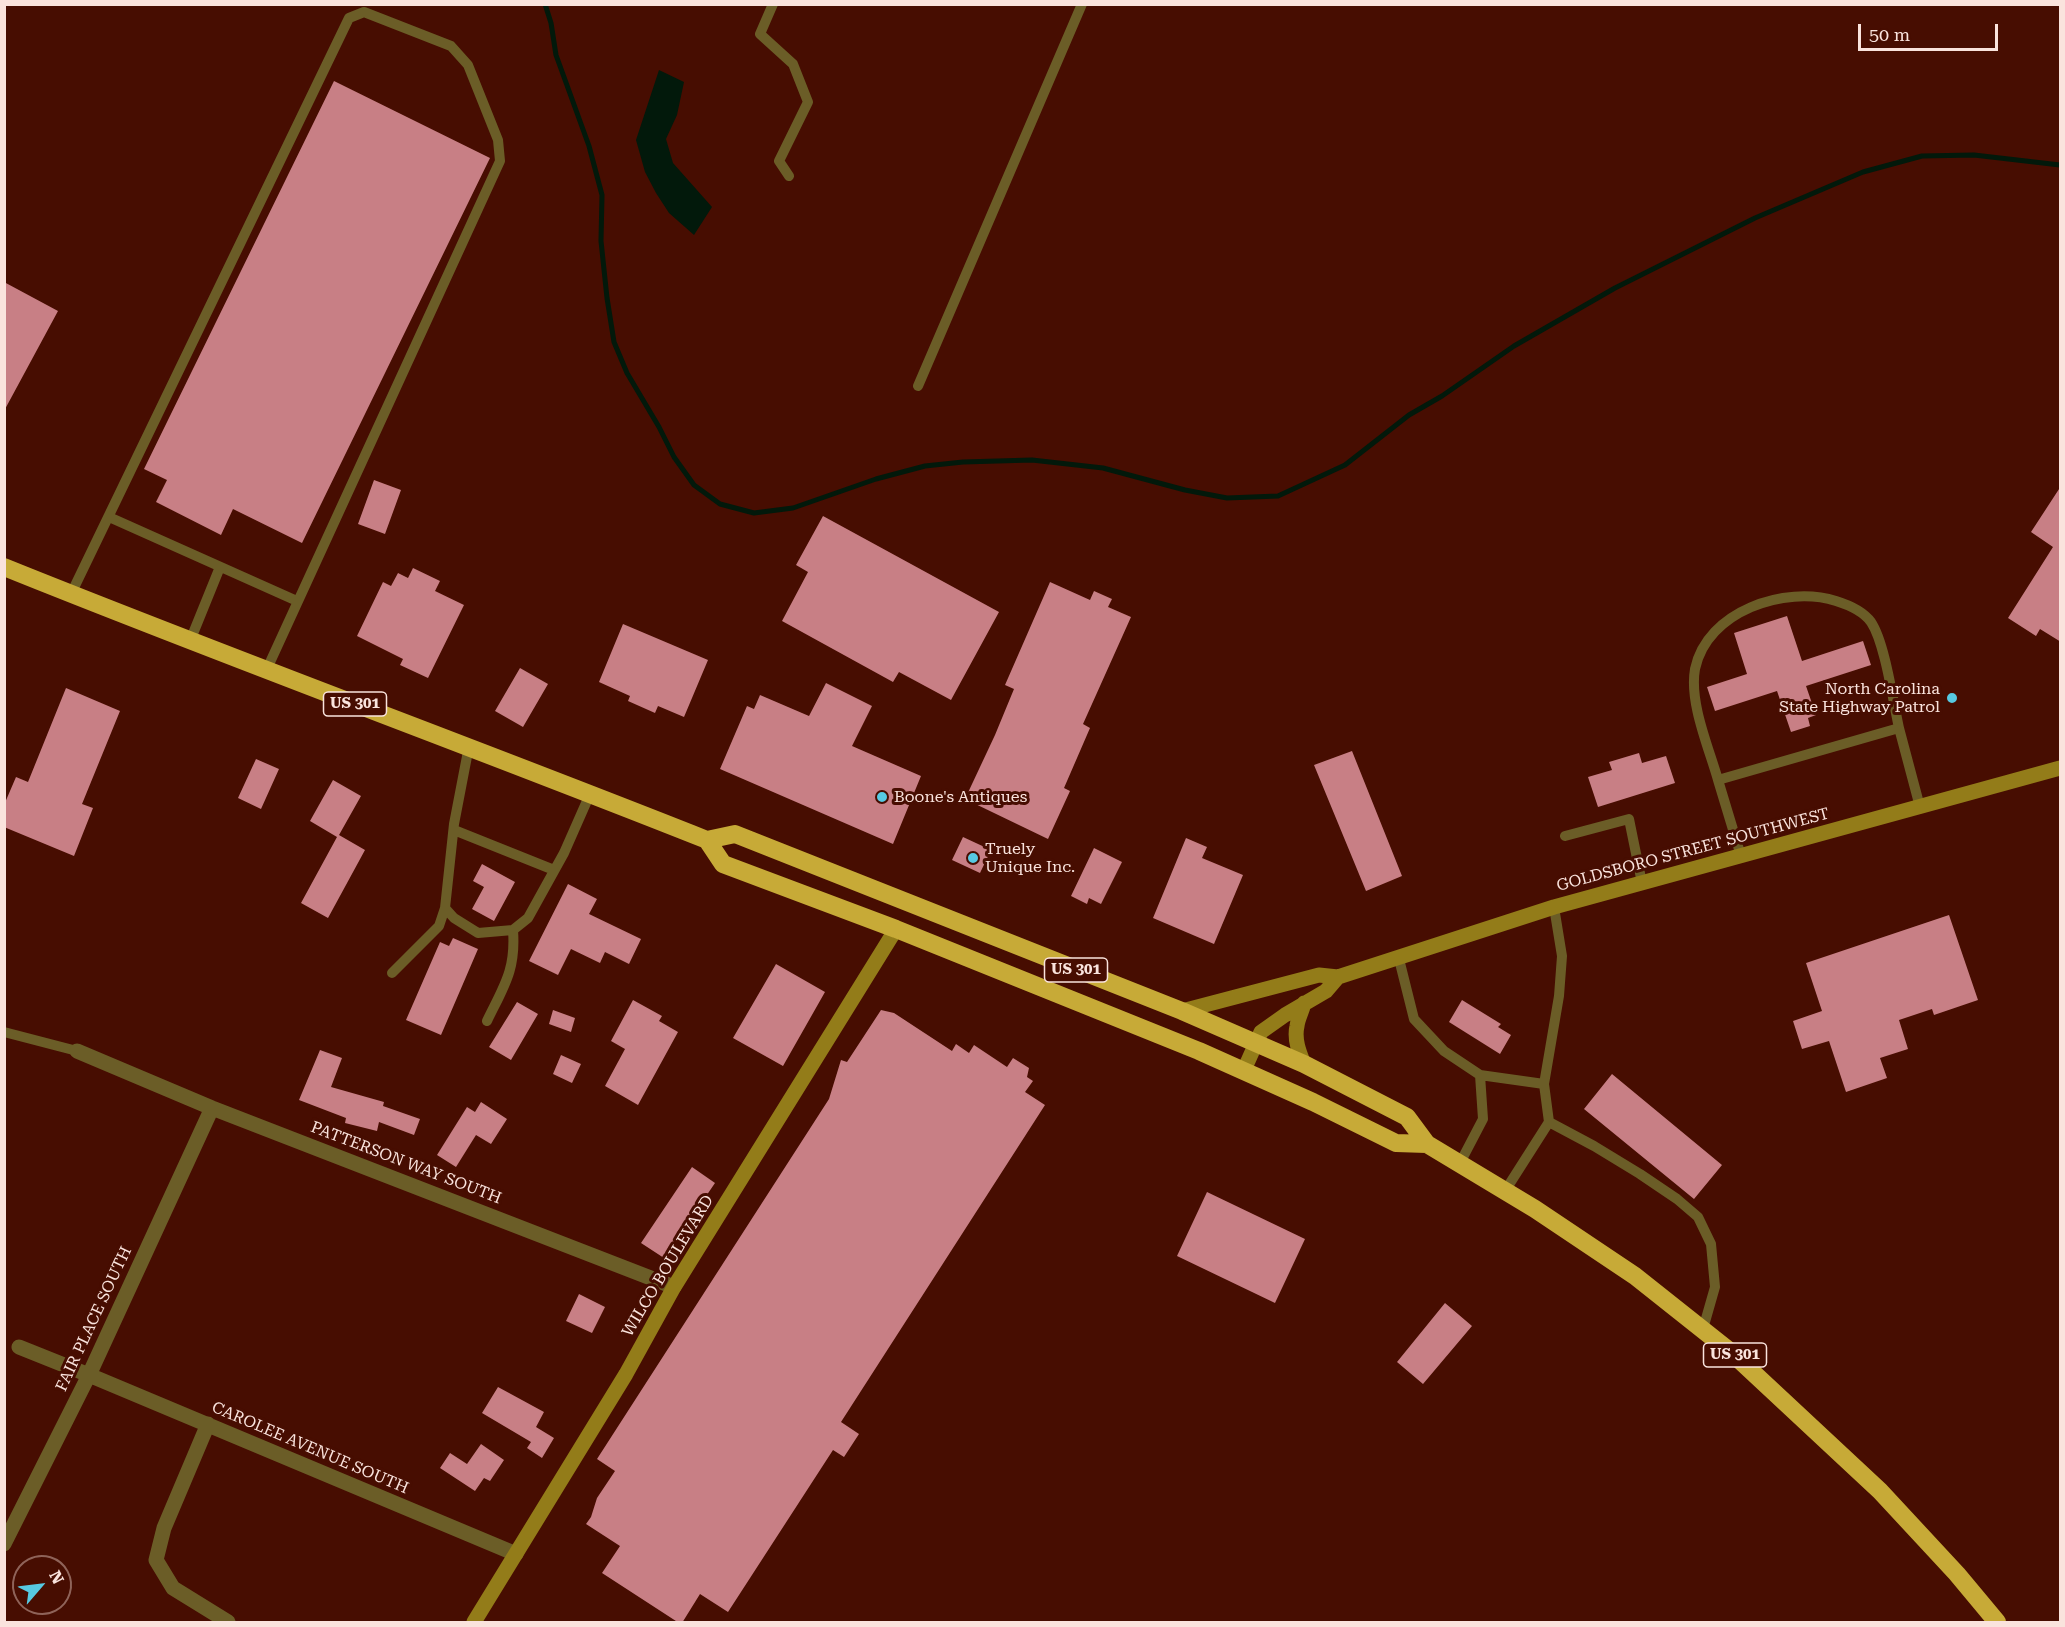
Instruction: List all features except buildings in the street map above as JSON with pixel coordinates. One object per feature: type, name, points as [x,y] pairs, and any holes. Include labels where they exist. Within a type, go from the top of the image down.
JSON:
[{"type":"highway","name":"US 301","points":[[4,567],[266,671],[707,840],[735,834],[1256,1042],[1407,1117],[1427,1144],[1505,1191],[1635,1276],[1732,1353],[1872,1483],[1957,1574],[1996,1623]]},
{"type":"highway","name":"US 301","points":[[707,840],[723,864],[896,929],[1244,1070],[1396,1143],[1427,1144]]},
{"type":"street","name":"GOLDSBORO STREET SOUTHWEST","points":[[1182,1011],[1319,975],[1338,977],[1554,907],[2061,768]]},
{"type":"street","name":"WILCO BOULEVARD","points":[[474,1623],[626,1374],[674,1287],[896,929]]},
{"type":"street","name":"GOLDSBORO STREET SOUTHWEST","points":[[1244,1070],[1256,1042],[1265,1029],[1326,991],[1338,977]]},
{"type":"street","points":[[1304,1003],[1296,1034],[1298,1052],[1304,1064]]},
{"type":"street","name":"PATTERSON WAY SOUTH","points":[[76,1052],[212,1108],[674,1287]]},
{"type":"street","name":"FAIR PLACE SOUTH","points":[[4,1544],[89,1375],[212,1108]]},
{"type":"street","name":"CAROLEE AVENUE SOUTH","points":[[19,1347],[516,1554]]},
{"type":"street","points":[[208,1424],[164,1528],[156,1560],[173,1588],[228,1623]]},
{"type":"lane","points":[[773,4],[760,34],[793,64],[808,102],[779,161],[789,176]]},
{"type":"lane","points":[[918,386],[1082,4]]},
{"type":"lane","points":[[71,594],[349,18],[364,12],[451,46],[468,65],[498,140],[500,160],[266,671]]},
{"type":"lane","points":[[109,517],[297,601]]},
{"type":"lane","points":[[190,641],[220,567]]},
{"type":"lane","points":[[1741,856],[1697,710],[1694,688],[1695,668],[1704,647],[1717,629],[1734,616],[1758,605],[1788,596],[1824,597],[1851,605],[1870,621],[1880,639],[1899,728],[1920,807]]},
{"type":"lane","points":[[1718,780],[1899,728]]},
{"type":"lane","points":[[392,973],[439,926],[445,908],[454,831],[469,747]]},
{"type":"lane","points":[[445,908],[454,918],[478,933],[513,930],[528,918],[590,794]]},
{"type":"lane","points":[[1565,836],[1629,819],[1642,883]]},
{"type":"lane","points":[[454,831],[554,870]]},
{"type":"lane","points":[[1505,1191],[1549,1122],[1545,1084],[1559,996],[1562,956],[1554,907]]},
{"type":"lane","points":[[487,1021],[511,972],[515,952],[513,930]]},
{"type":"lane","points":[[1399,959],[1414,1018],[1444,1051],[1480,1075],[1545,1084]]},
{"type":"lane","points":[[4,1032],[76,1052]]},
{"type":"lane","points":[[1460,1163],[1484,1119],[1480,1075]]},
{"type":"lane","points":[[1549,1122],[1640,1174],[1677,1199],[1698,1217],[1711,1244],[1715,1287],[1703,1329]]},
{"type":"shaded area","points":[[659,70],[684,82],[677,115],[666,139],[673,163],[712,207],[694,235],[669,213],[656,193],[645,172],[636,140]]},
{"type":"waterway","points":[[545,4],[551,23],[556,55],[589,146],[602,195],[601,241],[614,342],[627,373],[674,457],[694,485],[720,504],[754,513],[793,508],[876,479],[925,466],[963,462],[1032,460],[1103,468],[1185,490],[1227,498],[1278,496],[1345,465],[1409,415],[1442,396],[1514,346],[1615,288],[1755,218],[1863,172],[1922,156],[1974,155],[2060,165]]},
{"type":"place","name":"North Carolina State Highway Patrol","points":[[1952,698]]},
{"type":"place","name":"Boone's Antiques","points":[[882,797]]},
{"type":"place","name":"Truely Unique Inc.","points":[[973,858]]}]
